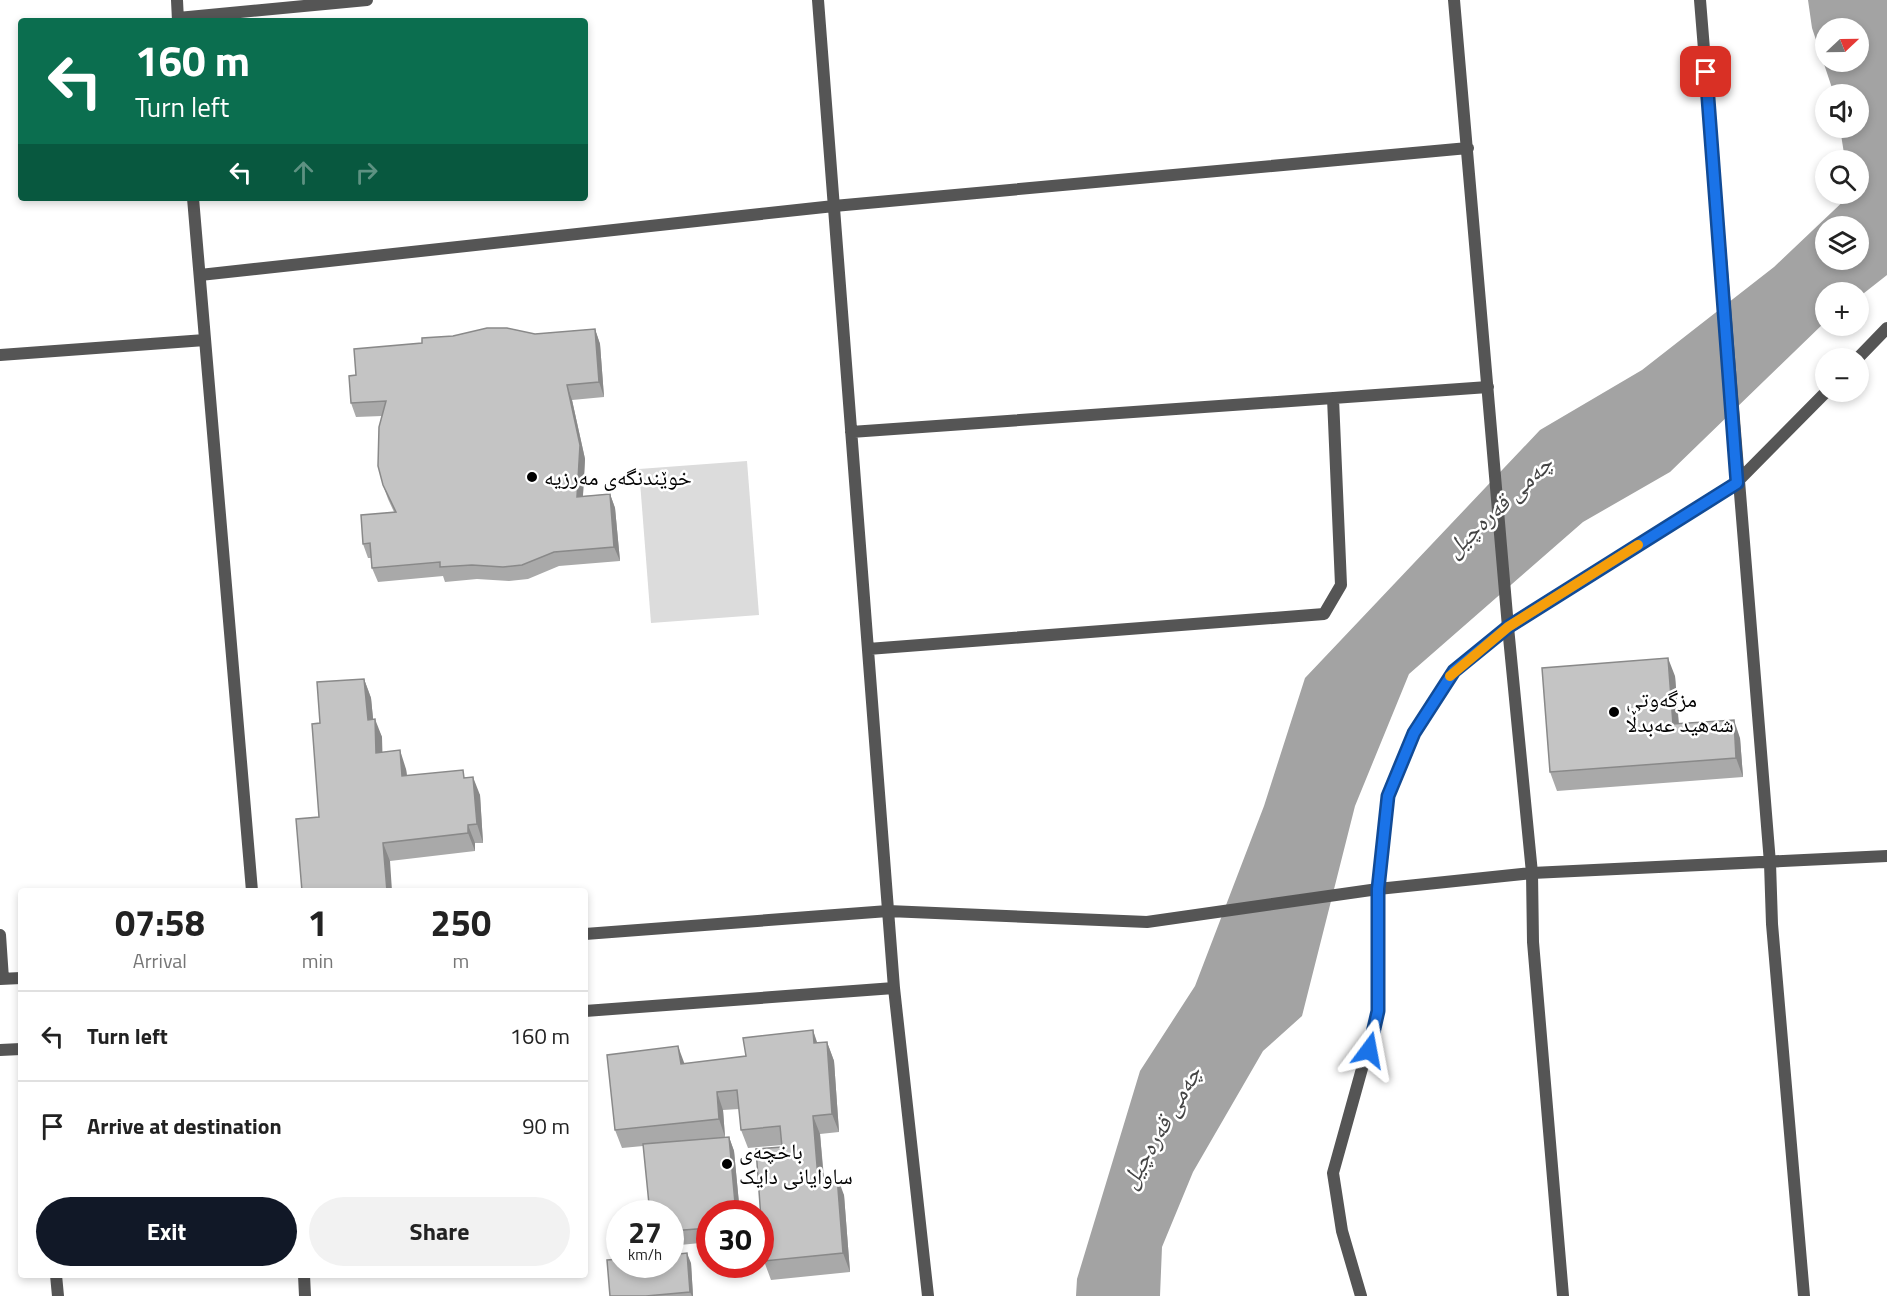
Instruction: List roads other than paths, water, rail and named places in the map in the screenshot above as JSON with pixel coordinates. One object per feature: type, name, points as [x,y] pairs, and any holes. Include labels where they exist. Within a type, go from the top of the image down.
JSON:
[{"type":"street","points":[[177,0],[178,18]]},
{"type":"street","points":[[188,18],[367,0]]},
{"type":"street","points":[[818,0],[894,988],[928,1296]]},
{"type":"street","points":[[1454,0],[1508,627],[1532,873],[1533,942],[1563,1296]]},
{"type":"street","points":[[1700,0],[1737,483],[1770,863],[1772,924],[1804,1296]]},
{"type":"street","points":[[200,275],[834,206],[1468,148]]},
{"type":"street","points":[[193,201],[252,888]]},
{"type":"street","points":[[1868,348],[1887,328]]},
{"type":"street","points":[[0,355],[205,340]]},
{"type":"street","points":[[851,432],[1488,387]]},
{"type":"street","points":[[868,649],[1324,614],[1341,585],[1333,398]]},
{"type":"street","points":[[1361,1296],[1342,1231],[1333,1173],[1378,1011],[1378,889],[1388,796],[1414,733],[1454,671],[1508,627],[1737,483],[1816,402]]},
{"type":"street","points":[[588,934],[888,911],[1147,922],[1378,889],[1532,873],[1887,856]]},
{"type":"street","points":[[0,935],[2,979],[18,978]]},
{"type":"street","points":[[588,1011],[894,988]]},
{"type":"street","points":[[0,1050],[18,1049]]},
{"type":"street","points":[[56,1278],[58,1296]]},
{"type":"street","points":[[304,1278],[305,1296]]},
{"type":"water","name":"چەمی قەرەچیل","points":[[1808,0],[1887,0],[1887,275],[1869,289],[1869,282],[1815,282],[1815,332],[1670,472],[1583,522],[1409,674],[1355,806],[1302,1016],[1263,1051],[1193,1172],[1162,1247],[1160,1296],[1076,1296],[1077,1279],[1140,1071],[1195,986],[1264,806],[1305,678],[1540,430],[1642,370],[1774,267],[1815,228],[1815,270],[1869,270],[1869,216],[1828,216],[1840,204],[1869,204],[1869,150],[1843,150],[1842,138],[1869,138],[1869,84],[1831,84],[1827,72],[1869,72],[1869,18],[1815,18],[1815,37]]},
{"type":"place","name":"خوێندنگەی مەرزیە","points":[[532,477]]},
{"type":"place","name":"مزگەوتی شەهید عەبدڵا","points":[[1614,712]]},
{"type":"place","name":"باخچەی ساوایانی دایک","points":[[727,1164]]}]
